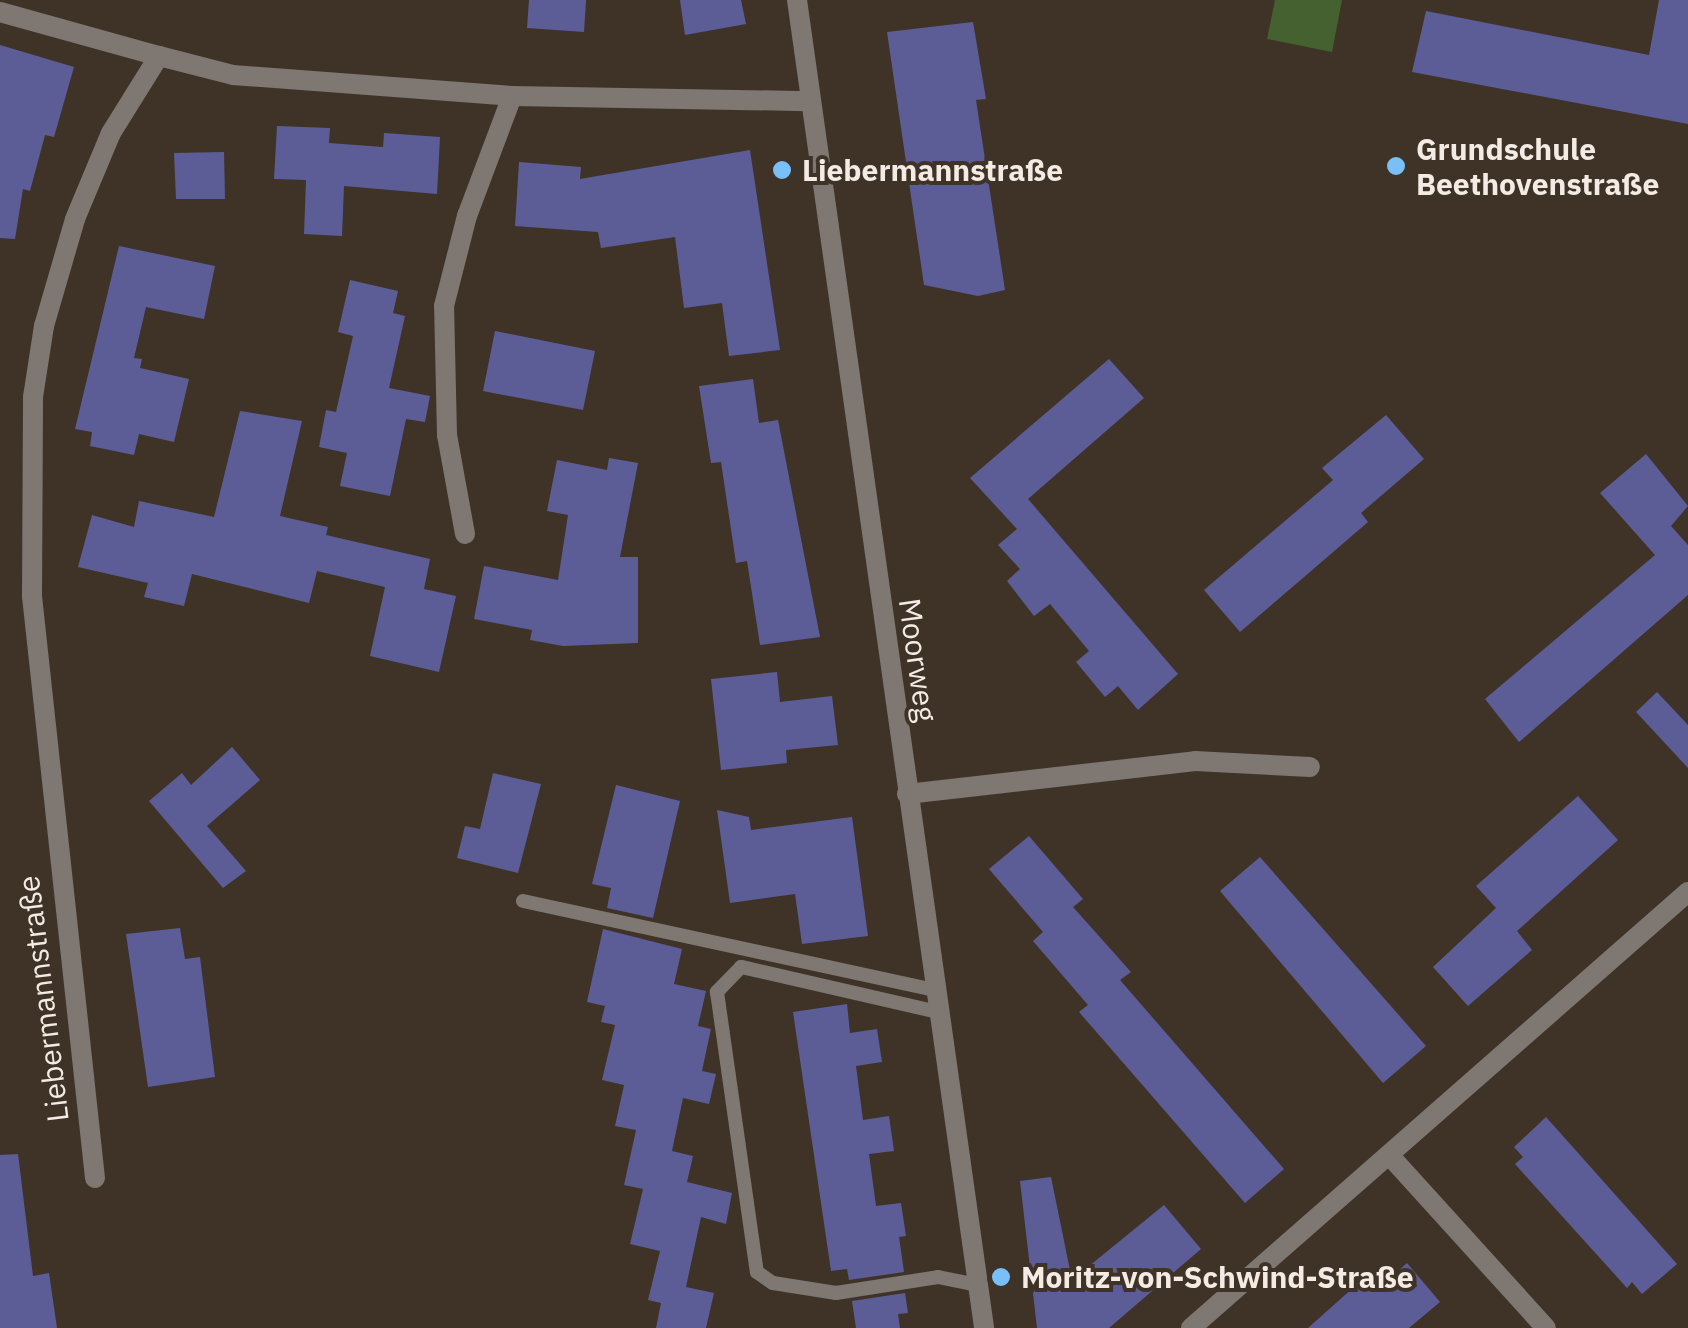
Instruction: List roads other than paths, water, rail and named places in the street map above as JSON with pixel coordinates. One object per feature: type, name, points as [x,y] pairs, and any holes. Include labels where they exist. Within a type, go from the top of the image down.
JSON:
[{"type":"street","name":"Moorweg","points":[[797,0],[984,1328]]},
{"type":"street","points":[[0,12],[233,75],[512,96],[810,101]]},
{"type":"street","name":"Liebermannstraße","points":[[94,1178],[32,596],[34,397],[44,326],[74,218],[111,133],[159,56]]},
{"type":"street","points":[[466,534],[447,435],[444,306],[467,216],[512,96]]},
{"type":"street","points":[[906,794],[1195,761],[1310,766]]},
{"type":"street","points":[[1190,1328],[1688,892]]},
{"type":"street","points":[[1390,1156],[1546,1328]]},
{"type":"lane","points":[[522,901],[934,990]]},
{"type":"lane","points":[[938,1012],[741,967],[717,992],[757,1272],[773,1283],[836,1293],[938,1277],[978,1285]]},
{"type":"place","name":"Grundschule Beethovenstraße","points":[[1396,166]]},
{"type":"place","name":"Liebermannstraße","points":[[782,170]]},
{"type":"place","name":"Moritz-von-Schwind-Straße","points":[[1001,1277]]}]
